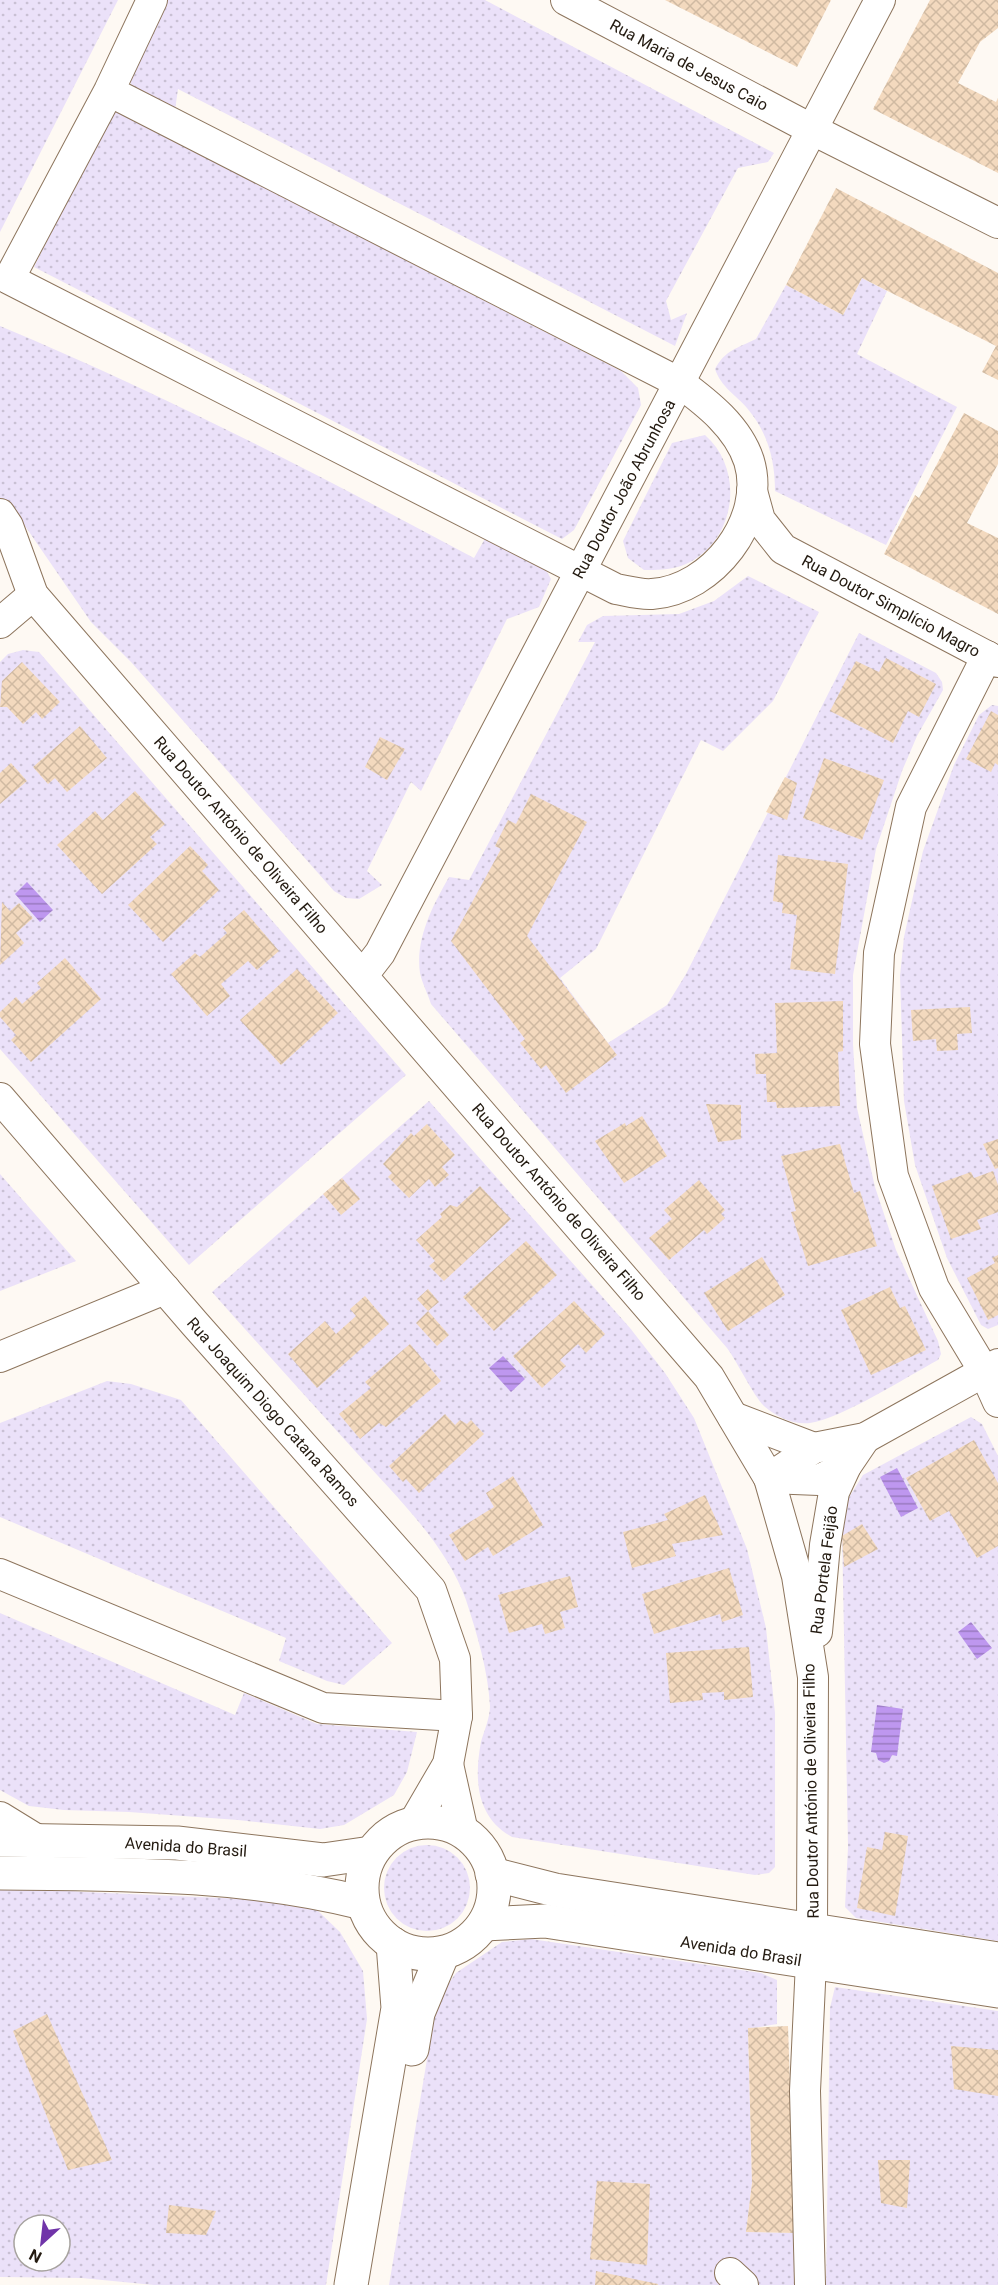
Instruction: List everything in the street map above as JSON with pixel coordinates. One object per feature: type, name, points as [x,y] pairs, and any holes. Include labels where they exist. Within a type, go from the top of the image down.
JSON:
[{"type":"main road","points":[[430,1822],[448,1825],[463,1832],[477,1843],[487,1858],[492,1874],[493,1899],[484,1923],[473,1937],[443,1953],[417,1953],[393,1944],[379,1933],[369,1919],[363,1903],[363,1877],[371,1853],[383,1840],[413,1824],[430,1822]]},
{"type":"main road","name":"Avenida do Brasil","points":[[0,1840],[177,1843],[323,1860],[371,1853]]},
{"type":"main road","name":"Avenida do Brasil","points":[[0,1873],[176,1875],[319,1892],[363,1903]]},
{"type":"main road","name":"Avenida do Brasil","points":[[492,1874],[555,1890],[998,1959]]},
{"type":"main road","name":"Avenida do Brasil","points":[[484,1923],[545,1921],[998,1991]]},
{"type":"main road","points":[[351,2285],[398,2008],[393,1944]]},
{"type":"main road","points":[[372,2285],[418,2013],[443,1953]]},
{"type":"street","points":[[152,0],[109,91],[5,289],[444,500],[581,573],[616,589],[652,594],[680,587],[719,560],[730,552],[742,528],[752,491]]},
{"type":"street","name":"Rua Maria de Jesus Caio","points":[[566,0],[813,130],[998,223]]},
{"type":"street","name":"Rua Doutor João Abrunhosa","points":[[363,975],[380,953],[880,0]]},
{"type":"street","points":[[109,91],[680,383],[706,403],[734,431],[749,462],[752,491],[760,520],[783,549]]},
{"type":"street","points":[[0,514],[8,526],[33,595],[0,623]]},
{"type":"street","points":[[719,560],[756,551],[783,549]]},
{"type":"street","name":"Rua Doutor Simplício Magro","points":[[783,549],[993,659]]},
{"type":"street","name":"Rua Doutor António de Oliveira Filho","points":[[33,595],[701,1368],[769,1478],[797,1576],[813,1677],[812,1929]]},
{"type":"street","points":[[993,659],[911,807],[879,953],[875,1044],[893,1176],[934,1288],[991,1367],[998,1402]]},
{"type":"street","name":"Rua Joaquim Diogo Catana Ramos","points":[[0,1098],[430,1590],[455,1659],[457,1716],[448,1764],[413,1824]]},
{"type":"street","points":[[0,1357],[165,1289]]},
{"type":"street","name":"Rua Portela Feijão","points":[[769,1478],[814,1448],[865,1438],[991,1367]]},
{"type":"street","points":[[733,1417],[814,1448]]},
{"type":"street","name":"Rua Portela Feijão","points":[[813,1677],[825,1545],[834,1492],[846,1466],[865,1438]]},
{"type":"street","name":"Rua Portela Feijão","points":[[769,1478],[819,1480],[846,1466]]},
{"type":"street","points":[[0,1574],[323,1708],[457,1716]]},
{"type":"street","name":"Rua Joaquim Diogo Catana Ramos","points":[[448,1764],[463,1832]]},
{"type":"street","points":[[0,1817],[39,1841]]},
{"type":"street","points":[[810,2285],[805,2091],[811,1962]]},
{"type":"shaded area","points":[[0,0],[118,0],[0,232]]},
{"type":"shaded area","points":[[164,0],[485,0],[774,153],[768,162],[738,168],[666,301],[671,320],[687,313],[675,346],[178,89],[175,110],[132,87],[128,76]]},
{"type":"shaded area","points":[[112,109],[621,371],[638,388],[641,405],[574,530],[562,539],[34,267]]},
{"type":"shaded area","points":[[862,278],[887,291],[857,354],[957,407],[886,545],[775,491],[774,468],[765,437],[754,417],[721,381],[715,369],[728,354],[756,339],[786,285],[843,315]]},
{"type":"shaded area","points":[[0,326],[181,407],[474,558],[487,535],[546,570],[551,579],[539,607],[507,619],[421,791],[411,782],[367,871],[382,885],[359,899],[346,898],[334,891],[131,662],[91,622],[23,523],[0,536]]},
{"type":"shaded area","points":[[705,435],[718,450],[727,468],[730,487],[729,507],[723,526],[713,542],[699,556],[681,566],[662,570],[644,570],[628,558],[623,541],[672,443]]},
{"type":"shaded area","points":[[748,576],[819,612],[773,701],[723,751],[701,740],[596,949],[560,978],[608,1043],[667,1005],[686,974],[859,633],[936,673],[942,682],[943,690],[917,736],[902,771],[876,849],[853,975],[853,1045],[857,1108],[875,1187],[896,1250],[938,1341],[941,1354],[938,1360],[874,1396],[839,1414],[810,1423],[798,1423],[786,1419],[774,1414],[764,1406],[727,1348],[431,1004],[422,981],[419,960],[427,923],[449,877],[469,880],[595,642],[578,642],[587,625],[603,616],[679,614],[714,601]]},
{"type":"shaded area","points":[[23,650],[39,652],[406,1075],[189,1265],[0,1049],[0,662],[8,654]]},
{"type":"shaded area","points":[[992,705],[998,706],[998,1325],[988,1329],[981,1325],[947,1258],[915,1165],[904,1101],[900,976],[904,937],[923,851],[954,765],[979,715]]},
{"type":"shaded area","points":[[27,882],[53,910],[40,922],[15,894]]},
{"type":"shaded area","points":[[429,1101],[630,1328],[665,1373],[694,1418],[747,1549],[766,1628],[775,1713],[775,1867],[769,1873],[755,1875],[512,1837],[500,1829],[491,1819],[480,1796],[479,1756],[489,1715],[489,1693],[478,1639],[457,1580],[433,1540],[418,1521],[212,1292]]},
{"type":"shaded area","points":[[0,1174],[76,1261],[0,1291]]},
{"type":"shaded area","points":[[503,1356],[525,1379],[511,1392],[489,1368]]},
{"type":"shaded area","points":[[107,1381],[131,1384],[181,1400],[392,1643],[344,1685],[327,1681],[279,1661],[286,1638],[0,1517],[0,1423]]},
{"type":"shaded area","points":[[971,1417],[982,1424],[998,1456],[998,1941],[856,1918],[845,1907],[848,1847],[842,1529],[848,1499],[863,1475]]},
{"type":"shaded area","points":[[897,1468],[918,1508],[901,1517],[880,1477]]},
{"type":"shaded area","points":[[0,1613],[235,1715],[244,1693],[317,1724],[417,1732],[407,1772],[394,1795],[344,1825],[320,1829],[238,1820],[29,1806],[0,1790]]},
{"type":"shaded area","points":[[971,1622],[992,1648],[977,1659],[958,1632]]},
{"type":"shaded area","points":[[877,1705],[903,1709],[897,1756],[892,1755],[889,1761],[884,1763],[878,1760],[876,1753],[871,1752]]},
{"type":"shaded area","points":[[419,1845],[435,1845],[458,1857],[467,1871],[470,1888],[467,1905],[458,1919],[435,1931],[419,1931],[403,1924],[391,1912],[384,1896],[384,1880],[391,1864],[403,1852]]},
{"type":"shaded area","points":[[0,1884],[83,1892],[265,1900],[317,1910],[340,1932],[363,1971],[367,2019],[326,2285],[154,2285],[82,2278],[0,2277]]},
{"type":"shaded area","points":[[531,1939],[761,1973],[777,1980],[777,2024],[748,2029],[752,2183],[746,2232],[795,2233],[797,2285],[389,2285],[437,2000],[456,1973],[502,1942]]},
{"type":"shaded area","points":[[835,1987],[998,2011],[998,2285],[826,2285],[830,2008]]},
{"type":"building","points":[[665,0],[831,0],[797,67]]},
{"type":"building","points":[[930,0],[998,0],[998,28],[980,42],[958,83],[996,102],[998,98],[998,173],[873,109]]},
{"type":"building","points":[[836,188],[998,273],[998,380],[982,372],[996,346],[862,278],[843,315],[786,285]]},
{"type":"building","points":[[964,413],[998,431],[998,464],[967,523],[998,538],[998,614],[884,554],[915,495],[919,498]]},
{"type":"building","points":[[886,658],[936,684],[919,717],[908,711],[893,743],[830,711],[856,661],[879,672]]},
{"type":"building","points":[[22,662],[60,702],[42,719],[36,712],[23,724],[7,707],[0,707],[2,681]]},
{"type":"building","points":[[991,711],[998,715],[998,765],[995,763],[991,772],[966,759]]},
{"type":"building","points":[[80,726],[107,758],[67,792],[55,778],[48,784],[33,767]]},
{"type":"building","points":[[380,737],[405,749],[387,780],[365,767]]},
{"type":"building","points":[[824,758],[884,780],[862,840],[803,818]]},
{"type":"building","points":[[11,763],[27,781],[0,804],[0,773]]},
{"type":"building","points":[[785,777],[797,783],[787,820],[766,812]]},
{"type":"building","points":[[135,791],[165,824],[150,837],[157,844],[102,894],[57,845],[95,811],[103,820]]},
{"type":"building","points":[[531,794],[587,822],[527,936],[617,1055],[566,1093],[546,1065],[541,1069],[520,1043],[525,1039],[451,941],[501,849],[495,846],[508,820],[516,824]]},
{"type":"building","points":[[190,846],[208,865],[202,871],[219,890],[163,942],[128,905]]},
{"type":"building","points":[[778,855],[848,864],[835,974],[790,969],[797,915],[782,913],[783,903],[773,901]]},
{"type":"building","points":[[2,902],[10,911],[19,903],[33,918],[16,933],[24,943],[0,965]]},
{"type":"building","points":[[244,910],[279,951],[257,970],[248,961],[221,984],[230,996],[207,1016],[171,974],[195,953],[200,957],[227,933],[223,928]]},
{"type":"building","points":[[65,958],[101,999],[31,1062],[11,1040],[16,1035],[0,1017],[0,1012],[16,997],[22,1004],[41,988],[37,983]]},
{"type":"building","points":[[297,969],[338,1013],[281,1065],[240,1020]]},
{"type":"building","points":[[843,1001],[843,1051],[838,1052],[840,1106],[777,1108],[776,1102],[767,1102],[766,1074],[756,1074],[755,1054],[777,1053],[775,1003]]},
{"type":"building","points":[[970,1007],[972,1033],[957,1034],[958,1050],[937,1051],[936,1039],[913,1041],[911,1010]]},
{"type":"building","points":[[706,1104],[741,1105],[741,1139],[718,1142]]},
{"type":"building","points":[[642,1116],[667,1156],[624,1183],[595,1141],[625,1123],[626,1126]]},
{"type":"building","points":[[427,1124],[455,1155],[442,1167],[449,1175],[435,1187],[429,1179],[409,1198],[388,1177],[392,1173],[383,1164],[411,1133],[414,1136]]},
{"type":"building","points":[[998,1139],[998,1168],[995,1169],[983,1144]]},
{"type":"building","points":[[840,1144],[854,1193],[860,1191],[877,1246],[808,1266],[791,1212],[796,1211],[781,1156]]},
{"type":"building","points":[[993,1171],[998,1185],[998,1212],[977,1220],[981,1229],[951,1239],[932,1186],[971,1172],[974,1178]]},
{"type":"building","points":[[342,1178],[360,1199],[341,1215],[323,1194]]},
{"type":"building","points":[[699,1180],[725,1210],[721,1214],[725,1218],[707,1234],[704,1230],[669,1260],[649,1238],[672,1219],[664,1210]]},
{"type":"building","points":[[480,1186],[511,1219],[444,1281],[429,1266],[435,1261],[416,1240],[442,1217],[440,1214],[450,1205],[457,1207]]},
{"type":"building","points":[[526,1241],[557,1275],[494,1331],[463,1297]]},
{"type":"building","points":[[998,1255],[998,1315],[988,1320],[967,1278],[995,1263],[992,1258]]},
{"type":"building","points":[[762,1257],[785,1295],[728,1331],[704,1293]]},
{"type":"building","points":[[890,1287],[900,1308],[905,1306],[926,1350],[871,1375],[841,1310]]},
{"type":"building","points":[[428,1289],[439,1302],[428,1311],[417,1299]]},
{"type":"building","points":[[365,1296],[389,1324],[317,1388],[288,1354],[325,1321],[336,1334],[356,1316],[350,1309]]},
{"type":"building","points":[[574,1301],[605,1334],[586,1353],[578,1344],[560,1360],[566,1366],[542,1388],[513,1356]]},
{"type":"building","points":[[428,1311],[449,1335],[437,1346],[416,1323]]},
{"type":"building","points":[[410,1344],[441,1381],[386,1427],[379,1423],[360,1439],[339,1414],[371,1388],[365,1382]]},
{"type":"building","points":[[445,1414],[455,1425],[460,1420],[467,1424],[471,1420],[484,1434],[419,1493],[406,1479],[403,1482],[389,1466]]},
{"type":"building","points":[[974,1440],[998,1483],[998,1546],[977,1558],[949,1511],[930,1521],[906,1478]]},
{"type":"building","points":[[513,1476],[543,1525],[493,1556],[488,1547],[465,1561],[449,1535],[494,1507],[486,1493]]},
{"type":"building","points":[[705,1495],[723,1535],[672,1544],[676,1556],[632,1568],[623,1532],[668,1520],[664,1514]]},
{"type":"building","points":[[862,1524],[878,1549],[844,1567],[842,1536]]},
{"type":"building","points":[[729,1568],[743,1615],[722,1622],[720,1614],[654,1634],[642,1594]]},
{"type":"building","points":[[570,1576],[578,1607],[560,1612],[565,1628],[545,1634],[542,1624],[509,1633],[498,1595]]},
{"type":"building","points":[[749,1647],[753,1697],[724,1700],[724,1692],[702,1693],[703,1700],[670,1703],[666,1653]]},
{"type":"building","points":[[885,1832],[908,1836],[895,1916],[857,1908],[867,1847],[882,1850]]},
{"type":"building","points":[[47,2014],[112,2160],[68,2170],[13,2031]]},
{"type":"building","points":[[788,2026],[795,2233],[746,2232],[752,2183],[748,2028]]},
{"type":"building","points":[[951,2046],[998,2050],[998,2096],[954,2089]]},
{"type":"building","points":[[878,2160],[910,2160],[907,2208],[881,2203]]},
{"type":"building","points":[[597,2181],[650,2184],[647,2265],[590,2259]]},
{"type":"building","points":[[169,2205],[216,2211],[206,2235],[166,2233]]},
{"type":"building","points":[[596,2271],[658,2284],[658,2285],[595,2285]]}]
